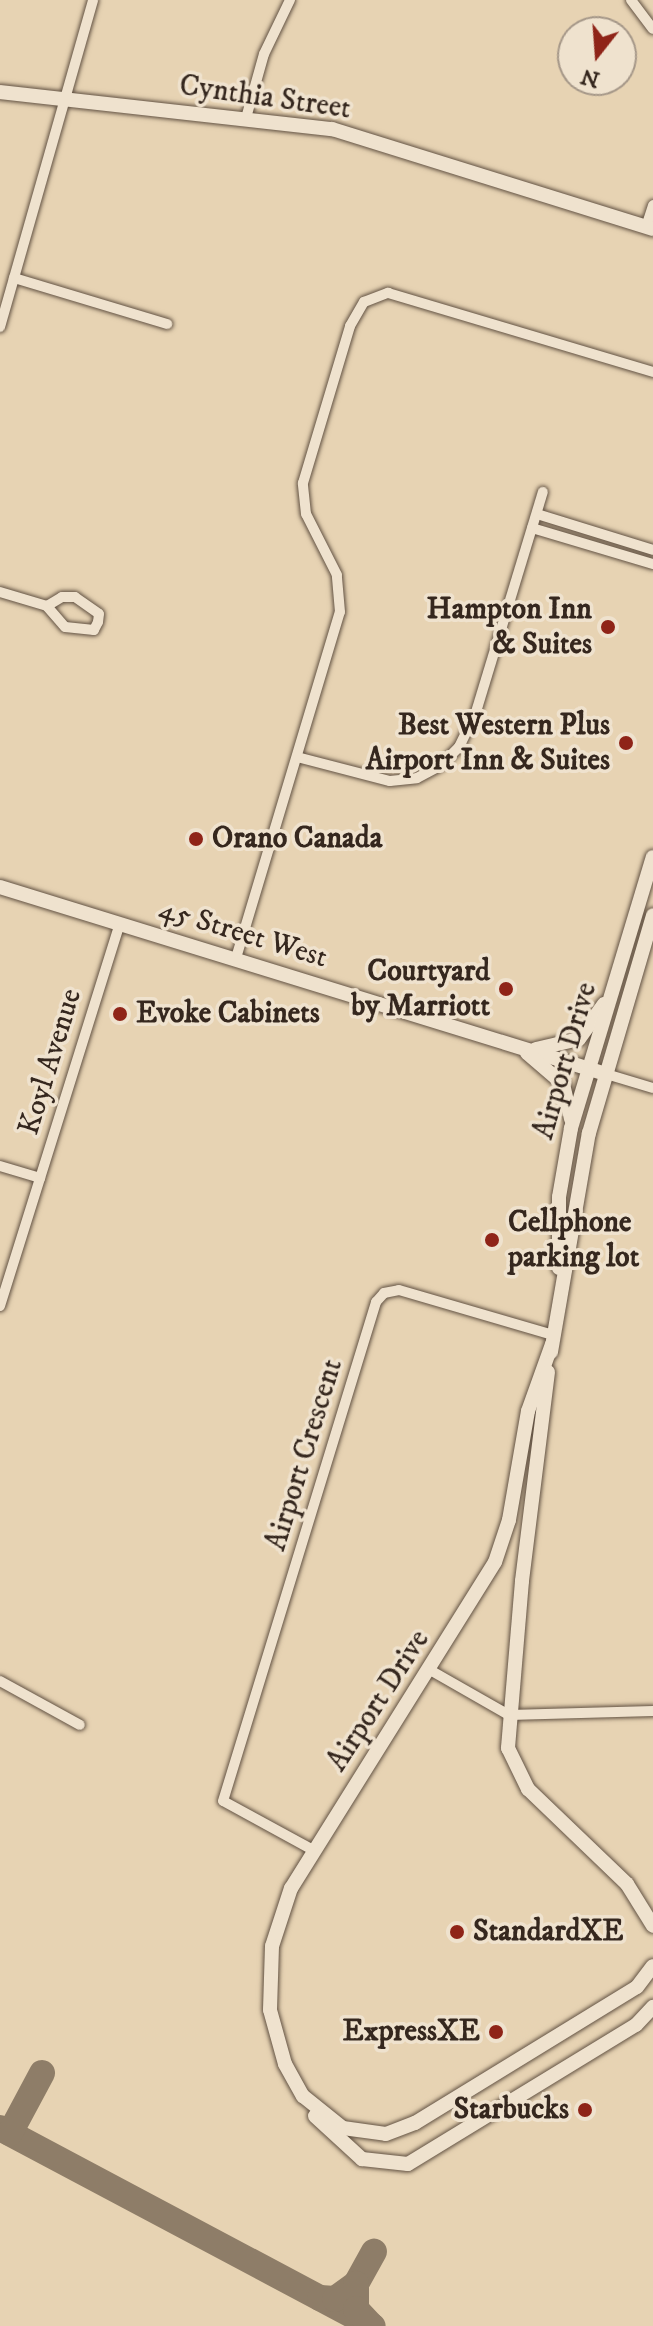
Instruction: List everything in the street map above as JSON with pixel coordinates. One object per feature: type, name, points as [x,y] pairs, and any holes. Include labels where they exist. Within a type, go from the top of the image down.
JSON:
[{"type":"main road","name":"Cynthia Street","points":[[0,92],[332,129],[650,228]]},
{"type":"main road","name":"Airport Drive","points":[[559,1285],[559,1197],[571,1128],[653,857]]},
{"type":"main road","name":"45 Street West","points":[[0,887],[606,1074]]},
{"type":"main road","name":"Airport Drive","points":[[653,915],[582,1162],[559,1285],[509,1715],[508,1748],[517,1775],[627,1884],[653,1926]]},
{"type":"main road","points":[[524,1048],[579,1039],[613,991]]},
{"type":"main road","points":[[524,1048],[563,1084],[571,1128]]},
{"type":"main road","name":"Airport Drive","points":[[552,1340],[523,1429],[503,1543],[486,1581],[313,1850],[286,1898],[271,1959],[270,2010],[294,2081],[310,2110],[345,2148],[374,2163],[408,2164],[636,2025],[653,2007]]},
{"type":"main road","name":"Airport Drive","points":[[294,2081],[314,2107],[343,2128],[367,2134],[394,2133],[637,1987],[653,1966]]},
{"type":"street","points":[[0,327],[93,0]]},
{"type":"street","points":[[246,118],[264,54],[290,0]]},
{"type":"street","points":[[631,0],[653,29]]},
{"type":"street","points":[[650,228],[653,205]]},
{"type":"street","points":[[14,278],[167,324]]},
{"type":"street","points":[[236,958],[341,600],[337,575],[306,514],[303,483],[350,326],[364,302],[388,293],[653,372]]},
{"type":"street","points":[[297,757],[390,781],[417,778],[440,766],[459,747],[476,712],[543,492]]},
{"type":"street","points":[[537,514],[653,550]]},
{"type":"street","points":[[532,528],[653,564]]},
{"type":"street","points":[[0,592],[47,606],[65,627],[94,630],[98,622],[99,614],[75,597],[62,597],[47,606]]},
{"type":"street","name":"Koyl Avenue","points":[[0,1306],[120,923]]},
{"type":"street","name":"45 Street West","points":[[606,1074],[653,1088]]},
{"type":"street","points":[[0,1166],[40,1178]]},
{"type":"street","name":"Airport Crescent","points":[[313,1850],[223,1801],[380,1297],[399,1290],[552,1340]]},
{"type":"street","points":[[430,1670],[509,1715],[653,1711]]},
{"type":"street","points":[[0,1681],[80,1725]]},
{"type":"taxiway","points":[[10,2133],[42,2073]]},
{"type":"taxiway","points":[[0,2128],[373,2326]]},
{"type":"taxiway","points":[[356,2284],[374,2252]]},
{"type":"taxiway","points":[[320,2298],[335,2299],[356,2284],[356,2309],[370,2324]]},
{"type":"place","name":"Hampton Inn & Suites","points":[[608,627]]},
{"type":"place","name":"Best Western Plus Airport Inn & Suites","points":[[626,743]]},
{"type":"place","name":"Orano Canada","points":[[196,839]]},
{"type":"place","name":"Courtyard by Marriott","points":[[506,989]]},
{"type":"place","name":"Evoke Cabinets","points":[[120,1014]]},
{"type":"place","name":"Cellphone parking lot","points":[[492,1240]]},
{"type":"place","name":"StandardXE","points":[[457,1932]]},
{"type":"place","name":"ExpressXE","points":[[496,2032]]},
{"type":"place","name":"Starbucks","points":[[585,2110]]}]
